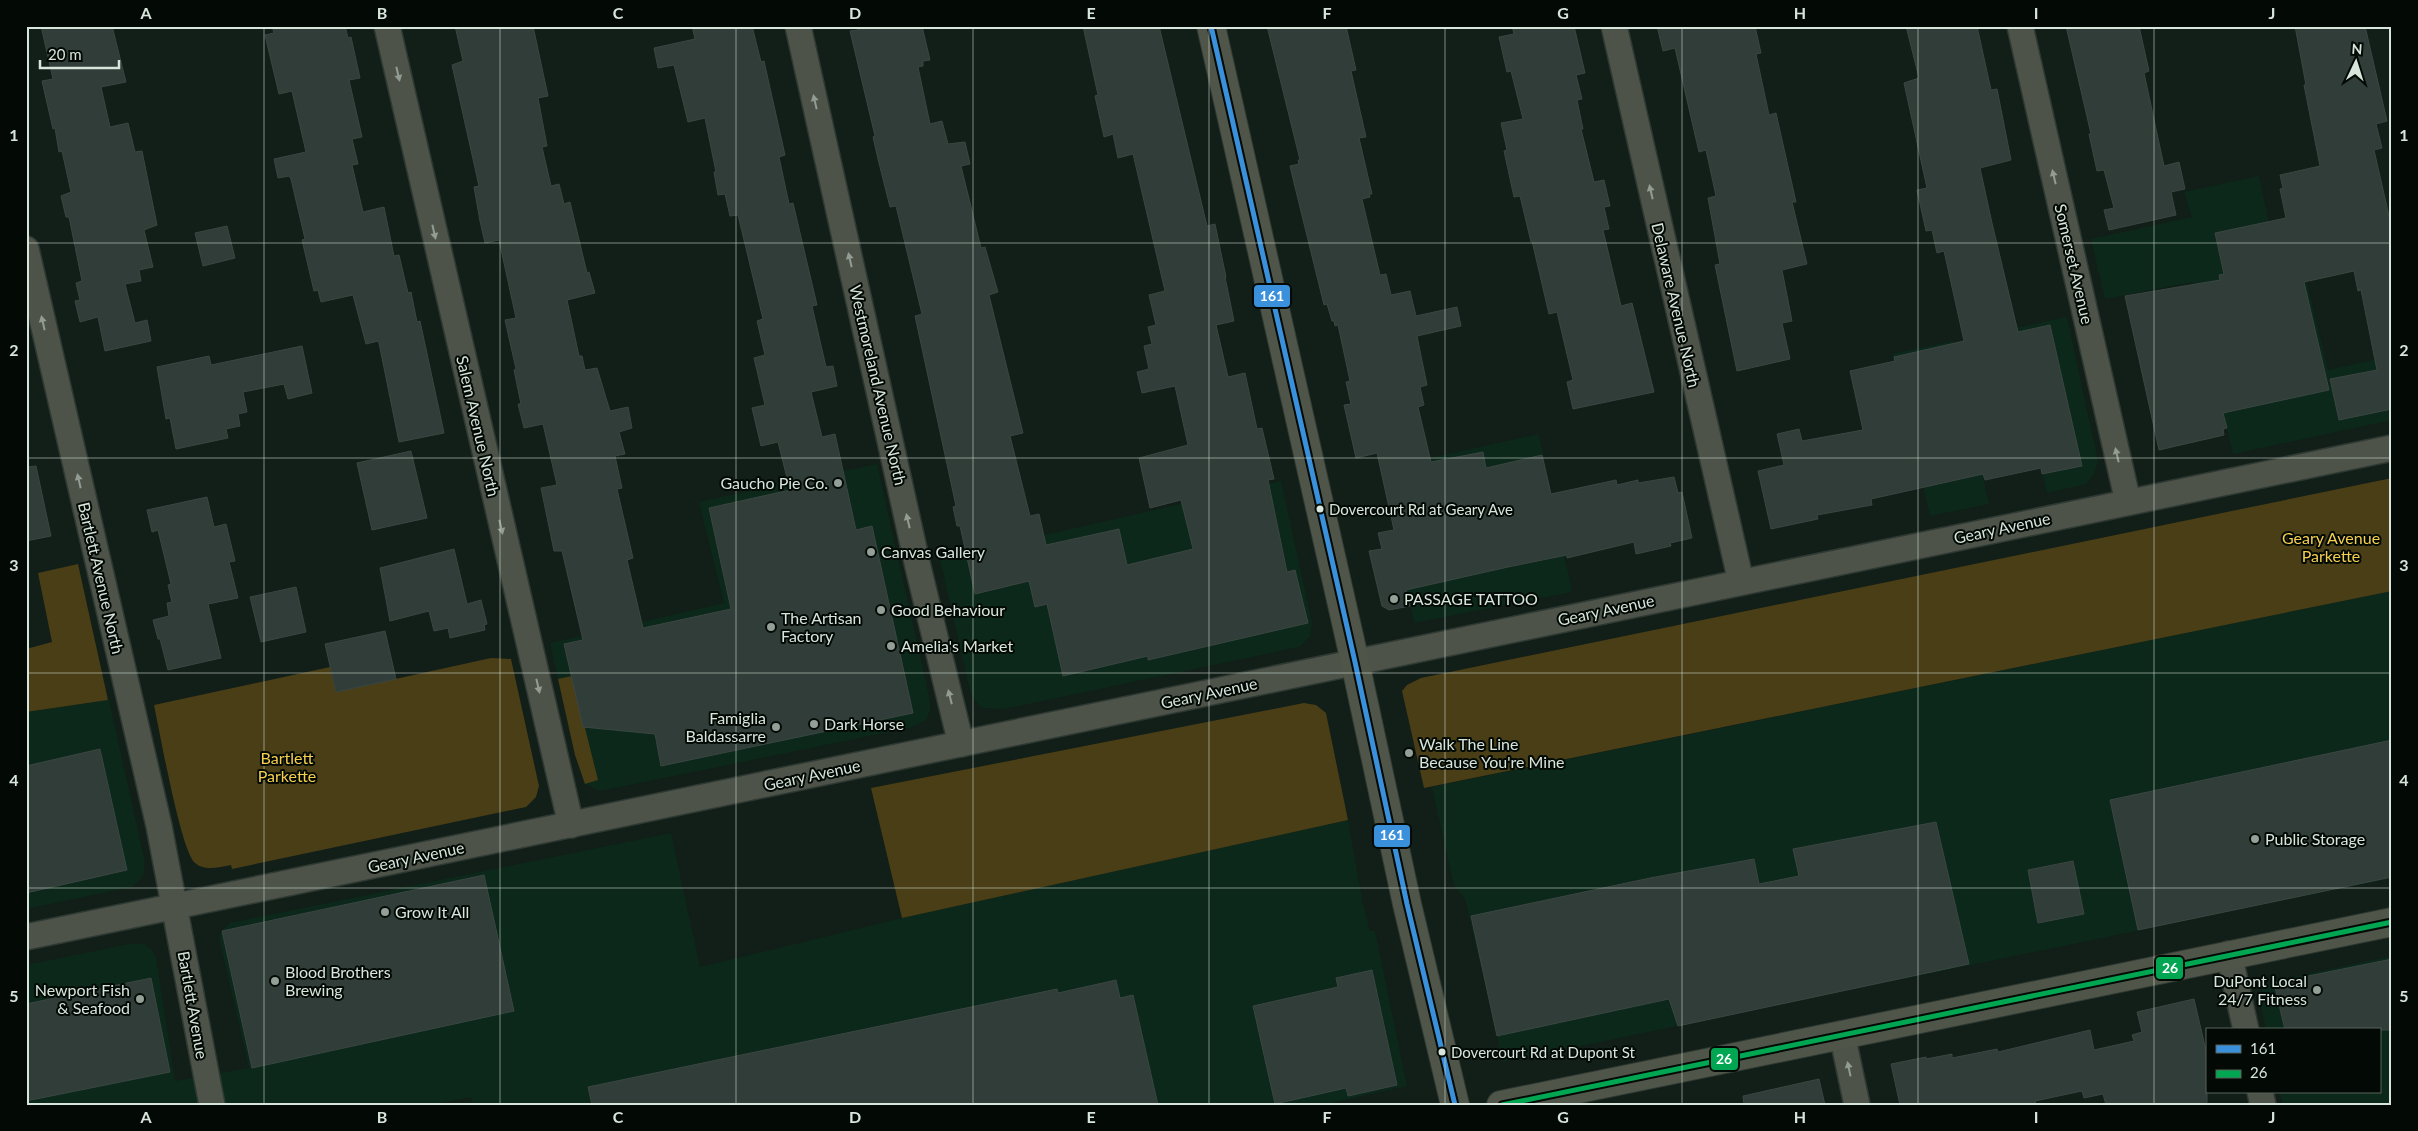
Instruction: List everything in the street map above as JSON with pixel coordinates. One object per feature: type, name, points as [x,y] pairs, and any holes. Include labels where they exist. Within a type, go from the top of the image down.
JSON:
[{"type":"street","name":"Salem Avenue North","points":[[387,26],[571,825]]},
{"type":"street","name":"Westmoreland Avenue North","points":[[798,26],[918,567],[961,744]]},
{"type":"street","points":[[1211,26],[1356,662],[1407,904],[1455,1105]]},
{"type":"street","name":"Delaware Avenue North","points":[[1614,26],[1696,394],[1741,582]]},
{"type":"street","name":"Somerset Avenue","points":[[2020,26],[2128,502]]},
{"type":"street","name":"Bartlett Avenue North","points":[[26,249],[175,906]]},
{"type":"street","name":"Geary Avenue","points":[[26,937],[2392,448]]},
{"type":"street","name":"Bartlett Avenue","points":[[175,906],[212,1105]]},
{"type":"street","points":[[1501,1105],[2392,922]]},
{"type":"street","points":[[2229,954],[2246,1028]]},
{"type":"street","points":[[1842,1034],[1857,1105]]},
{"type":"shaded area","points":[[2259,176],[2275,251],[2298,246],[2328,370],[2392,356],[2392,420],[2233,454],[2193,282],[2105,299],[2091,239],[2192,217],[2184,192]]},
{"type":"shaded area","points":[[2067,317],[2098,461],[2094,474],[2086,484],[2047,493],[2010,329]]},
{"type":"shaded area","points":[[1953,341],[1989,504],[1930,516],[1892,354]]},
{"type":"shaded area","points":[[1539,434],[1572,592],[1414,623],[1380,469]]},
{"type":"shaded area","name":"The Artisan Factory","points":[[877,464],[930,701],[930,712],[925,721],[909,728],[600,791],[585,784],[575,755],[550,643],[724,603],[699,502]]},
{"type":"shaded area","points":[[1281,481],[1312,622],[1310,637],[1299,647],[1004,709],[983,708],[977,703],[970,691],[940,559]]},
{"type":"shaded area","points":[[2392,591],[2392,878],[1503,1062],[1465,899],[1454,886],[1432,787]]},
{"type":"shaded area","points":[[109,700],[145,862],[143,876],[132,887],[26,909],[26,712]]},
{"type":"shaded area","points":[[1348,820],[1363,904],[1370,931],[1375,931],[1407,1086],[1322,1105],[473,1105],[471,1097],[430,1105],[26,1105],[26,965],[129,944],[144,944],[151,949],[156,957],[175,1081],[249,1068],[220,942],[220,934],[229,923],[671,833],[700,967],[902,918]]},
{"type":"shaded area","points":[[2392,956],[2392,1105],[2283,1105],[2280,1094],[2380,1094],[2380,1028],[2266,1028],[2260,1002],[2262,990],[2270,982]]},
{"type":"green space","name":"Geary Avenue Parkette","points":[[2392,478],[2392,591],[1424,788],[1402,691],[1407,685],[1421,678]]},
{"type":"green space","points":[[78,564],[108,700],[26,712],[26,649],[52,642],[38,573]]},
{"type":"green space","name":"Bartlett Parkette","points":[[491,658],[511,659],[539,786],[536,797],[526,807],[232,869],[231,865],[207,868],[194,862],[183,835],[177,813],[154,705],[330,667],[336,692]]},
{"type":"green space","points":[[572,676],[598,780],[585,784],[575,755],[558,679]]},
{"type":"green space","points":[[1304,703],[1316,705],[1326,713],[1348,820],[902,918],[871,788]]},
{"type":"building","points":[[41,26],[112,26],[126,82],[101,87],[110,127],[128,123],[135,152],[142,151],[157,225],[144,230],[153,267],[139,270],[141,281],[125,284],[135,323],[147,320],[151,341],[105,351],[98,317],[80,322],[75,301],[80,300],[76,283],[82,281],[69,217],[66,217],[61,196],[71,192],[62,151],[59,152],[55,128],[53,129],[42,81],[53,79]]},
{"type":"building","points":[[272,26],[345,26],[348,38],[351,37],[360,78],[349,80],[362,137],[352,139],[358,164],[352,165],[363,212],[384,207],[394,256],[399,255],[408,293],[411,292],[417,322],[420,321],[444,433],[399,442],[379,343],[378,341],[366,344],[353,295],[321,302],[318,290],[314,291],[302,240],[305,239],[291,179],[289,176],[278,178],[274,159],[306,152],[292,91],[279,94],[265,35],[274,33]]},
{"type":"building","points":[[455,26],[533,26],[548,96],[538,98],[547,146],[542,147],[551,186],[559,184],[564,204],[570,202],[587,273],[589,272],[595,293],[567,300],[579,356],[582,356],[585,370],[597,368],[610,411],[628,407],[632,428],[619,432],[625,454],[615,456],[622,488],[617,489],[633,558],[627,560],[643,628],[731,609],[709,508],[790,490],[778,442],[761,446],[752,408],[765,405],[754,358],[765,355],[757,321],[763,319],[738,215],[730,216],[725,194],[718,195],[714,172],[716,172],[705,118],[688,122],[674,65],[658,68],[654,48],[695,39],[692,26],[752,26],[761,62],[764,61],[785,155],[779,157],[789,204],[793,203],[817,305],[812,306],[826,367],[833,366],[837,386],[811,392],[822,437],[835,434],[856,530],[872,526],[913,713],[661,766],[655,734],[583,727],[564,644],[583,640],[562,551],[554,551],[541,488],[557,485],[543,424],[524,428],[518,404],[521,404],[514,370],[516,369],[505,320],[516,318],[499,240],[485,243],[480,221],[474,187],[479,186],[452,65],[463,61]]},
{"type":"building","points":[[857,26],[922,26],[930,60],[923,61],[923,66],[918,67],[930,124],[942,121],[948,144],[965,142],[970,164],[961,166],[981,248],[985,247],[998,292],[989,295],[1023,433],[1010,436],[1030,516],[1039,514],[1046,545],[1119,529],[1127,565],[1193,549],[1181,500],[1150,508],[1139,458],[1188,445],[1175,386],[1142,393],[1137,372],[1149,369],[1144,346],[1152,344],[1148,327],[1156,325],[1149,295],[1165,291],[1133,154],[1118,158],[1113,134],[1104,137],[1095,96],[1098,95],[1083,26],[1159,26],[1207,226],[1215,224],[1226,277],[1234,321],[1216,325],[1228,377],[1245,373],[1257,429],[1262,428],[1274,479],[1268,480],[1287,572],[1295,570],[1308,623],[1148,660],[1148,656],[1063,676],[1047,604],[1035,607],[1029,581],[975,594],[960,526],[957,526],[953,507],[956,506],[915,316],[922,314],[896,206],[890,207],[850,31],[858,30]]},
{"type":"building","points":[[1267,26],[1346,26],[1356,70],[1351,71],[1366,137],[1359,138],[1372,194],[1369,194],[1370,197],[1362,199],[1380,275],[1386,274],[1391,295],[1410,291],[1416,316],[1457,307],[1461,326],[1417,336],[1427,385],[1420,387],[1424,405],[1418,407],[1431,462],[1483,452],[1486,468],[1542,455],[1551,494],[1616,480],[1617,485],[1638,480],[1638,483],[1674,477],[1678,493],[1682,492],[1692,538],[1670,543],[1671,546],[1636,554],[1634,542],[1567,558],[1567,555],[1508,567],[1406,590],[1410,606],[1389,610],[1382,606],[1369,551],[1382,549],[1378,533],[1394,530],[1377,453],[1356,458],[1344,405],[1351,404],[1346,382],[1350,381],[1338,325],[1335,326],[1334,321],[1332,321],[1327,304],[1324,305],[1290,166],[1299,164],[1298,160],[1300,160]]},
{"type":"building","points":[[1512,26],[1574,26],[1585,73],[1576,75],[1582,99],[1577,100],[1583,129],[1581,129],[1594,182],[1604,180],[1610,206],[1604,207],[1609,229],[1603,230],[1621,306],[1632,303],[1654,392],[1573,409],[1567,382],[1573,380],[1557,312],[1549,314],[1520,196],[1514,197],[1504,151],[1507,150],[1501,123],[1523,119],[1511,71],[1507,72],[1499,37],[1514,34]]},
{"type":"building","points":[[1657,26],[1755,26],[1761,53],[1756,54],[1769,115],[1776,113],[1796,202],[1792,202],[1807,264],[1782,270],[1792,321],[1782,323],[1790,359],[1737,371],[1715,265],[1720,264],[1708,198],[1716,196],[1706,150],[1699,152],[1675,48],[1663,51]]},
{"type":"building","points":[[1906,26],[1977,26],[1991,90],[1997,89],[2011,160],[1980,168],[2018,332],[2050,325],[2082,466],[2042,474],[2041,468],[1985,480],[1983,474],[1871,499],[1872,505],[1817,515],[1818,519],[1771,529],[1758,471],[1784,465],[1777,434],[1799,429],[1802,441],[1863,430],[1850,371],[1895,361],[1894,357],[1964,341],[1944,251],[1937,253],[1932,230],[1926,231],[1917,190],[1927,188],[1904,83],[1919,78]]},
{"type":"building","points":[[2066,26],[2139,26],[2149,71],[2144,73],[2164,166],[2179,162],[2185,189],[2171,192],[2176,215],[2109,230],[2104,210],[2114,208],[2104,170],[2097,171],[2089,134],[2091,134]]},
{"type":"building","points":[[2295,26],[2365,26],[2387,121],[2376,124],[2382,148],[2374,150],[2392,229],[2392,409],[2339,420],[2330,379],[2377,370],[2361,290],[2358,291],[2354,271],[2304,282],[2329,390],[2223,413],[2227,428],[2223,429],[2224,435],[2159,450],[2125,296],[2220,280],[2219,275],[2224,274],[2215,233],[2286,218],[2280,189],[2283,188],[2280,175],[2320,166],[2304,85],[2306,85]]},
{"type":"building","points":[[227,226],[235,258],[203,266],[195,233]]},
{"type":"building","points":[[302,346],[312,393],[288,399],[284,384],[243,392],[247,412],[238,414],[240,426],[226,429],[228,438],[176,449],[170,418],[166,419],[157,367],[209,356],[211,365]]},
{"type":"building","points":[[411,451],[427,518],[372,530],[357,463]]},
{"type":"building","points":[[36,466],[51,536],[26,541],[26,467]]},
{"type":"building","points":[[207,497],[214,527],[226,524],[235,561],[229,562],[238,598],[208,604],[221,658],[168,670],[153,620],[169,616],[167,603],[172,602],[168,585],[171,584],[158,530],[152,532],[147,510]]},
{"type":"building","points":[[454,549],[467,604],[481,600],[487,624],[484,625],[485,630],[450,638],[448,628],[434,631],[429,611],[390,621],[380,568]]},
{"type":"building","points":[[296,587],[306,632],[261,642],[250,597]]},
{"type":"building","points":[[385,631],[396,679],[336,692],[325,644]]},
{"type":"building","name":"Public Storage","points":[[2392,740],[2392,877],[2138,930],[2110,800]]},
{"type":"building","points":[[100,749],[127,870],[26,893],[26,766]]},
{"type":"building","points":[[1936,822],[1969,964],[1678,1026],[1669,999],[1497,1036],[1471,916],[1650,878],[1754,859],[1759,884],[1799,876],[1793,849]]},
{"type":"building","points":[[2073,861],[2084,914],[2038,923],[2028,870]]},
{"type":"building","points":[[484,875],[514,1011],[252,1068],[222,931]]},
{"type":"building","points":[[2392,959],[2392,1030],[2380,1030],[2380,1028],[2285,1028],[2274,983]]},
{"type":"building","points":[[1372,970],[1397,1085],[1348,1096],[1346,1088],[1275,1104],[1253,1006],[1338,987],[1336,978]]},
{"type":"building","points":[[151,978],[170,1072],[26,1101],[26,1004]]},
{"type":"building","points":[[1116,980],[1120,998],[1133,995],[1158,1105],[592,1105],[588,1087],[1057,989],[1058,993]]},
{"type":"building","points":[[2194,999],[2206,1051],[2207,1105],[2106,1105],[2103,1094],[2084,1098],[2082,1091],[2035,1101],[2036,1105],[1900,1105],[1891,1064],[1952,1054],[1952,1058],[1997,1049],[1998,1052],[2090,1030],[2094,1050],[2134,1041],[2132,1035],[2142,1032],[2137,1012]]},
{"type":"building","points":[[1819,1079],[1825,1105],[1744,1105],[1743,1096]]},
{"type":"transit line","name":"161","points":[[1211,26],[1355,662],[1407,904],[1455,1105]]},
{"type":"transit line","name":"26","points":[[1502,1105],[2392,922]]},
{"type":"place","name":"Gaucho Pie Co.","points":[[838,483]]},
{"type":"place","name":"Dovercourt Rd at Geary Ave","points":[[1320,509]]},
{"type":"place","name":"Canvas Gallery","points":[[871,552]]},
{"type":"place","name":"PASSAGE TATTOO","points":[[1394,599]]},
{"type":"place","name":"Good Behaviour","points":[[881,610]]},
{"type":"place","name":"The Artisan Factory","points":[[771,627]]},
{"type":"place","name":"Amelia's Market","points":[[891,646]]},
{"type":"place","name":"Dark Horse","points":[[814,724]]},
{"type":"place","name":"Famiglia Baldassarre","points":[[776,727]]},
{"type":"place","name":"Walk The Line Because You're Mine","points":[[1409,753]]},
{"type":"place","name":"Public Storage","points":[[2255,839]]},
{"type":"place","name":"Grow It All","points":[[385,912]]},
{"type":"place","name":"Blood Brothers Brewing","points":[[275,981]]},
{"type":"place","name":"DuPont Local 24/7 Fitness","points":[[2317,990]]},
{"type":"place","name":"Newport Fish & Seafood","points":[[140,999]]},
{"type":"place","name":"Dovercourt Rd at Dupont St","points":[[1442,1052]]}]
